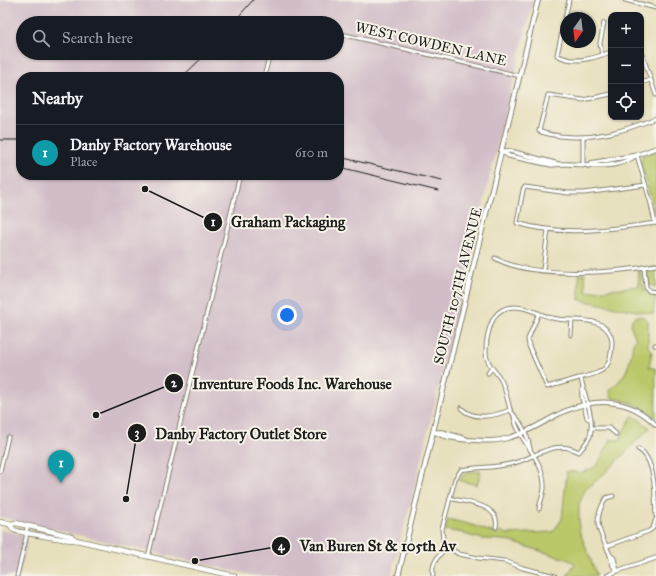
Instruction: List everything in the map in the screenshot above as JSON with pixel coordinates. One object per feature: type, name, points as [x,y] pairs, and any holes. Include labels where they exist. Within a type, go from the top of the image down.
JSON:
[{"type":"main road","name":"SOUTH 107TH AVENUE","points":[[398,576],[538,0]]},
{"type":"main road","points":[[0,522],[10,524],[16,523],[56,532],[70,536],[76,540],[234,576]]},
{"type":"main road","points":[[10,524],[14,530],[27,533],[37,533],[70,541],[76,540]]},
{"type":"main road","points":[[27,533],[37,531],[52,534],[56,532]]},
{"type":"street","points":[[569,0],[557,55],[568,59],[582,60],[608,53]]},
{"type":"street","points":[[625,0],[656,8]]},
{"type":"street","points":[[602,55],[600,43],[604,23]]},
{"type":"street","name":"WEST COWDEN LANE","points":[[344,35],[520,76]]},
{"type":"street","points":[[265,72],[268,60]]},
{"type":"street","points":[[644,61],[656,95]]},
{"type":"street","points":[[644,82],[650,80]]},
{"type":"street","points":[[608,95],[583,100],[548,95],[539,131],[555,136],[583,138],[605,136],[656,118]]},
{"type":"street","points":[[583,138],[584,166]]},
{"type":"street","points":[[502,151],[509,156],[552,165],[588,166],[591,163],[637,155],[656,148]]},
{"type":"street","points":[[637,155],[646,185],[655,223],[591,231],[548,230],[517,223],[523,190],[525,187],[568,193],[584,193],[646,185]]},
{"type":"street","points":[[148,557],[239,180]]},
{"type":"street","points":[[542,270],[548,230]]},
{"type":"street","points":[[494,258],[503,263],[542,270],[575,273],[656,265]]},
{"type":"street","points":[[644,267],[646,287],[649,291],[656,292]]},
{"type":"street","points":[[539,313],[528,339],[529,346],[547,387],[602,372],[608,363],[612,336],[605,327],[597,323],[552,318],[539,313],[513,307],[502,310],[496,316],[492,324],[487,343],[486,357],[507,393],[510,410],[514,417],[515,423],[522,433],[544,479],[544,491],[539,509]]},
{"type":"street","points":[[571,335],[572,320]]},
{"type":"street","points":[[488,373],[492,368]]},
{"type":"street","points":[[555,576],[546,575],[523,568],[506,561],[459,554],[447,547],[442,535],[455,479],[461,470],[511,464],[562,446],[572,448],[579,452],[589,437],[591,428],[590,419],[587,418],[586,404],[581,391],[583,388],[581,378]]},
{"type":"street","points":[[434,432],[453,439],[494,441],[522,433],[563,412],[586,404],[607,401],[628,405],[642,412],[655,424]]},
{"type":"street","points":[[461,408],[471,414],[484,416],[510,410]]},
{"type":"street","points":[[591,428],[608,428],[616,434]]},
{"type":"street","points":[[0,471],[8,437]]},
{"type":"street","points":[[638,449],[645,452],[650,459],[655,490],[656,516]]},
{"type":"street","points":[[612,496],[606,498],[598,511],[596,521],[607,546],[613,566],[617,570]]},
{"type":"street","points":[[450,498],[492,511],[496,518],[496,527]]},
{"type":"street","points":[[607,546],[641,535],[653,528],[656,519]]},
{"type":"street","points":[[17,576],[27,533],[27,526]]},
{"type":"street","points":[[433,576],[433,565],[435,560],[447,547]]},
{"type":"street","points":[[607,576],[617,570],[656,558]]},
{"type":"street","points":[[209,576],[210,570]]},
{"type":"shaded area","points":[[0,0],[533,0],[413,493],[391,576],[256,576],[0,517]]},
{"type":"shaded area","points":[[0,530],[20,534],[28,541],[19,576],[0,576]]},
{"type":"green space","points":[[656,151],[656,217],[641,162],[642,156]]},
{"type":"green space","points":[[656,267],[656,287],[649,285],[647,269]]},
{"type":"green space","points":[[638,269],[640,269],[644,290],[656,294],[653,314],[579,300],[579,274],[585,274],[586,292],[639,286]]},
{"type":"green space","points":[[638,316],[644,317],[648,321],[648,347],[652,351],[649,367],[656,369],[656,418],[646,410],[636,405],[612,398],[609,390],[620,380],[627,369],[631,357],[633,342],[636,340],[631,326],[632,319]]},
{"type":"green space","points":[[633,415],[650,428],[604,474],[585,490],[579,504],[579,530],[597,576],[567,576],[575,563],[566,559],[505,540],[483,539],[463,533],[445,530],[448,519],[472,525],[497,534],[501,531],[507,534],[553,532],[562,519],[567,471],[582,473],[597,466],[611,439],[621,439],[623,431]]},
{"type":"green space","points":[[481,471],[477,485],[458,480],[467,472]]},
{"type":"railway","points":[[239,16],[253,0]]},
{"type":"railway","points":[[187,72],[200,60]]},
{"type":"railway","points":[[0,140],[16,140]]},
{"type":"railway","points":[[344,158],[442,181]]},
{"type":"railway","points":[[344,168],[438,191]]},
{"type":"place","name":"Graham Packaging","points":[[145,189]]},
{"type":"place","name":"Inventure Foods Inc. Warehouse","points":[[96,415]]},
{"type":"place","name":"Danby Factory Warehouse","points":[[61,483]]},
{"type":"place","name":"Danby Factory Outlet Store","points":[[126,499]]},
{"type":"place","name":"Van Buren St & 105th Av","points":[[195,561]]}]
